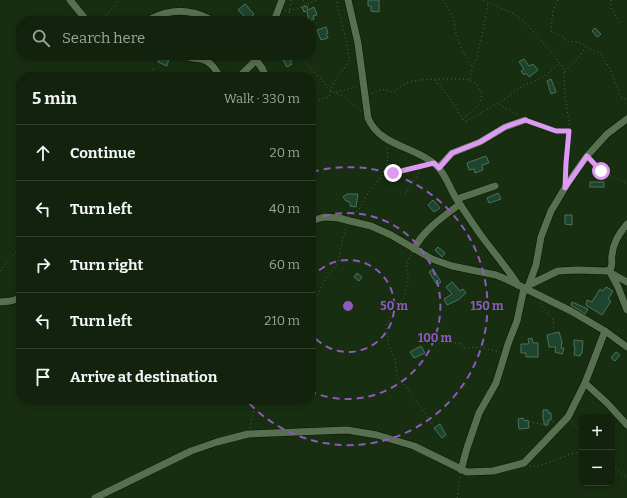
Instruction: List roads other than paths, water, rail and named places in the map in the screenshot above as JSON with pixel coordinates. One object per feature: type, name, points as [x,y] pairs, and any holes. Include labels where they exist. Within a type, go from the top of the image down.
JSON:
[{"type":"street","points":[[70,0],[83,16]]},
{"type":"street","points":[[276,16],[282,0]]},
{"type":"street","points":[[348,0],[356,33],[368,118],[374,129],[380,135],[436,165],[482,237],[525,287]]},
{"type":"street","points":[[155,16],[179,11],[194,13],[202,16]]},
{"type":"street","points":[[201,60],[212,64],[217,72]]},
{"type":"street","points":[[243,72],[253,60]]},
{"type":"street","points":[[258,60],[264,72]]},
{"type":"street","points":[[461,470],[475,424],[485,400],[496,383],[517,321],[525,287],[536,265],[541,237],[551,211],[569,181],[587,156],[607,134],[627,119]]},
{"type":"street","points":[[436,165],[452,153],[480,142],[505,127],[525,120]]},
{"type":"street","points":[[415,249],[422,236],[444,217],[458,201],[495,186]]},
{"type":"street","points":[[316,219],[330,217],[351,219],[391,234],[432,259],[452,266],[496,275],[525,287],[572,311],[605,331],[627,347]]},
{"type":"street","points":[[627,224],[620,232],[614,244],[610,271],[627,310]]},
{"type":"street","points":[[525,287],[558,270],[610,271],[627,282]]},
{"type":"street","points":[[0,302],[16,300]]},
{"type":"street","points":[[95,498],[190,451],[248,434],[347,430],[377,435],[418,448],[461,470],[472,472],[487,471],[524,463],[568,416],[585,383],[605,331]]},
{"type":"street","points":[[585,383],[607,403],[627,425]]}]
